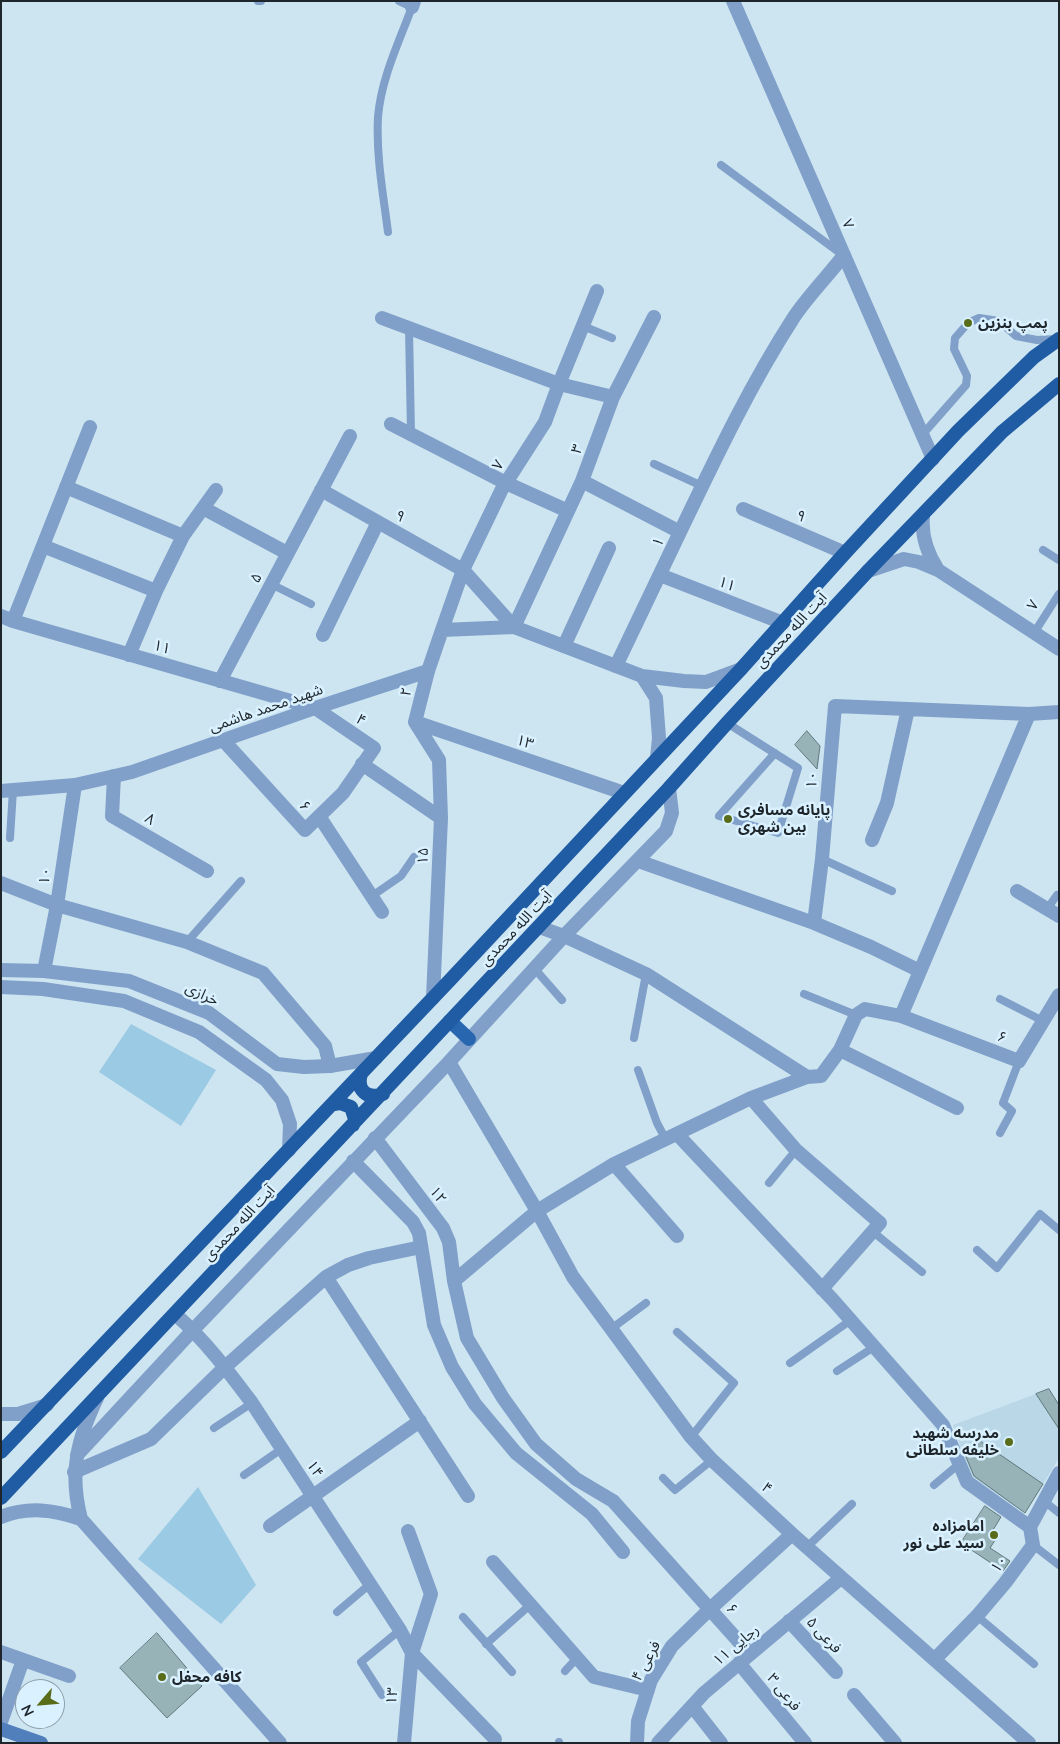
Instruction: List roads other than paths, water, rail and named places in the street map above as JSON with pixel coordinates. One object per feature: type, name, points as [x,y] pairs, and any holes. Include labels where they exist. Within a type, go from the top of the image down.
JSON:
[{"type":"highway","name":"آیت الله محمدی","points":[[1,1452],[334,1104],[741,669],[958,431],[1034,357],[1059,339]]},
{"type":"highway","name":"آیت الله محمدی","points":[[1,1498],[383,1094],[669,788],[727,722],[868,571],[1002,432],[1059,384]]},
{"type":"highway","points":[[361,1074],[359,1080],[360,1087],[364,1093],[370,1096],[383,1094]]},
{"type":"highway","points":[[334,1104],[340,1102],[351,1107],[355,1119],[353,1125]]},
{"type":"main road","points":[[450,1021],[469,1039]]},
{"type":"main road","points":[[1,1729],[41,1743]]},
{"type":"street","name":"۷","points":[[733,1],[933,459]]},
{"type":"street","points":[[680,532],[761,372],[795,316],[844,255]]},
{"type":"street","name":"۷","points":[[442,630],[463,570],[506,483],[545,422],[597,291]]},
{"type":"street","name":"۳","points":[[568,511],[582,481],[613,397],[654,316]]},
{"type":"street","points":[[382,318],[559,384],[613,397]]},
{"type":"street","points":[[391,424],[506,483],[568,511],[514,627]]},
{"type":"street","points":[[4,618],[43,546],[90,427]]},
{"type":"street","name":"۵","points":[[220,681],[350,436]]},
{"type":"street","name":"۱","points":[[582,481],[680,532],[616,666]]},
{"type":"street","points":[[66,487],[183,536]]},
{"type":"street","points":[[129,654],[156,591],[183,536],[216,490]]},
{"type":"street","name":"۹","points":[[321,490],[463,570]]},
{"type":"street","points":[[203,508],[287,554]]},
{"type":"street","name":"۹","points":[[744,509],[845,553]]},
{"type":"street","points":[[922,516],[923,536],[930,558],[938,570]]},
{"type":"street","points":[[322,635],[378,522]]},
{"type":"street","points":[[43,546],[156,591]]},
{"type":"street","points":[[564,646],[609,548]]},
{"type":"street","points":[[868,571],[904,559],[938,570],[1059,649]]},
{"type":"street","points":[[463,570],[514,627]]},
{"type":"street","name":"۱۱","points":[[660,576],[783,622]]},
{"type":"street","name":"۱۱","points":[[4,618],[315,708]]},
{"type":"street","points":[[428,671],[442,630],[514,627],[642,676],[706,682],[741,669]]},
{"type":"street","name":"شهید محمد هاشمی","points":[[7,790],[75,785],[132,772],[428,671]]},
{"type":"street","name":"۲","points":[[415,722],[428,671]]},
{"type":"street","points":[[642,676],[656,698],[659,738],[657,758]]},
{"type":"street","name":"۱۰","points":[[814,923],[822,859],[835,706],[1029,714],[1059,712]]},
{"type":"street","name":"۴","points":[[315,708],[374,748],[362,764]]},
{"type":"street","points":[[872,840],[887,803],[908,709]]},
{"type":"street","points":[[901,1016],[1029,714]]},
{"type":"street","name":"۱۳","points":[[415,722],[624,793]]},
{"type":"street","name":"۱۵","points":[[415,722],[439,760],[440,818],[433,998]]},
{"type":"street","name":"۶","points":[[222,740],[305,830],[343,793],[362,764]]},
{"type":"street","points":[[362,764],[440,818]]},
{"type":"street","name":"۸","points":[[114,776],[112,816],[207,870]]},
{"type":"street","name":"۱۰","points":[[44,971],[57,905],[75,785]]},
{"type":"street","points":[[77,1455],[353,1160],[449,1062],[564,936],[666,831],[672,813],[669,788]]},
{"type":"street","points":[[319,816],[382,912]]},
{"type":"street","points":[[638,861],[814,923],[871,947],[920,971]]},
{"type":"street","points":[[1,883],[57,905],[187,942],[263,973],[324,1046],[330,1066]]},
{"type":"street","points":[[1017,891],[1053,913]]},
{"type":"street","points":[[539,927],[564,936],[646,974],[806,1077]]},
{"type":"street","name":"خرازی","points":[[1,970],[44,971],[129,981],[209,1012],[277,1064],[304,1067],[330,1066],[376,1058]]},
{"type":"street","points":[[1,987],[43,989],[124,1001],[199,1032],[266,1080],[282,1100],[290,1124],[289,1150]]},
{"type":"street","name":"۶","points":[[856,1015],[865,1009],[901,1016],[1019,1062],[1059,995]]},
{"type":"street","points":[[454,1281],[537,1211],[614,1164],[751,1098],[806,1077],[821,1076],[840,1050],[856,1015]]},
{"type":"street","points":[[840,1050],[956,1108]]},
{"type":"street","name":"۴","points":[[449,1062],[537,1211],[573,1277],[691,1437],[712,1460],[792,1534],[808,1546],[841,1578],[1029,1743]]},
{"type":"street","points":[[751,1098],[796,1150],[880,1223],[822,1289]]},
{"type":"street","points":[[671,1136],[822,1289],[943,1425],[967,1482],[1030,1527]]},
{"type":"street","name":"۱۲","points":[[374,1138],[443,1228],[449,1242],[454,1281],[467,1338],[503,1398],[536,1444],[576,1479],[613,1501]]},
{"type":"street","points":[[353,1160],[413,1222],[419,1233],[434,1325],[452,1367],[470,1396],[516,1453],[592,1514],[623,1552]]},
{"type":"street","points":[[614,1164],[677,1236]]},
{"type":"street","points":[[74,1472],[151,1439],[225,1367],[326,1277],[348,1265],[370,1258],[422,1247]]},
{"type":"street","points":[[326,1277],[468,1496]]},
{"type":"street","name":"۱۴","points":[[175,1314],[193,1330],[225,1367],[252,1403],[400,1630],[412,1653],[495,1739]]},
{"type":"street","points":[[98,1397],[84,1424],[74,1472],[76,1501],[80,1519],[280,1743]]},
{"type":"street","points":[[1,1414],[18,1414],[47,1404]]},
{"type":"street","points":[[270,1526],[420,1422]]},
{"type":"street","points":[[1033,1545],[1030,1527],[1059,1473]]},
{"type":"street","points":[[592,1514],[613,1501]]},
{"type":"street","name":"۶","points":[[613,1501],[710,1609],[744,1658]]},
{"type":"street","points":[[1,1517],[10,1513],[33,1510],[58,1512],[80,1519]]},
{"type":"street","name":"۱۳","points":[[404,1743],[412,1653],[431,1594],[408,1531]]},
{"type":"street","name":"فرعی ۴","points":[[637,1743],[638,1721],[651,1680],[672,1646],[792,1534]]},
{"type":"street","name":"۱۰","points":[[935,1659],[977,1616],[1005,1583],[1033,1545]]},
{"type":"street","points":[[493,1562],[594,1677],[648,1690]]},
{"type":"street","name":"رجایی ۱۱","points":[[658,1743],[692,1706],[744,1658],[841,1578]]},
{"type":"street","name":"فرعی ۵","points":[[789,1621],[836,1672]]},
{"type":"street","points":[[1,1652],[70,1676]]},
{"type":"street","name":"فرعی ۳","points":[[744,1658],[805,1743]]},
{"type":"street","points":[[1,1722],[23,1660]]},
{"type":"street","points":[[854,1695],[895,1743]]},
{"type":"street","points":[[692,1706],[721,1743]]},
{"type":"lane","points":[[388,232],[378,159],[378,115],[388,70],[408,3]]},
{"type":"lane","points":[[721,165],[844,255]]},
{"type":"lane","points":[[922,435],[966,386],[968,376],[954,349],[955,338],[968,323],[979,318],[992,320],[999,322],[1016,336],[1037,340],[1059,339]]},
{"type":"lane","points":[[583,326],[612,338]]},
{"type":"lane","points":[[409,328],[411,434]]},
{"type":"lane","points":[[654,464],[702,486]]},
{"type":"lane","points":[[1043,550],[1059,560]]},
{"type":"lane","points":[[271,584],[311,604]]},
{"type":"lane","name":"۷","points":[[1034,633],[1059,594]]},
{"type":"lane","points":[[727,722],[775,753],[798,768],[778,833],[719,816],[775,753]]},
{"type":"lane","points":[[7,790],[10,838]]},
{"type":"lane","points":[[372,896],[401,876],[414,856]]},
{"type":"lane","points":[[822,859],[892,891]]},
{"type":"lane","points":[[187,942],[241,881]]},
{"type":"lane","points":[[1053,913],[1057,895]]},
{"type":"lane","points":[[534,968],[562,1000]]},
{"type":"lane","points":[[634,1038],[646,974]]},
{"type":"lane","points":[[804,994],[856,1015]]},
{"type":"lane","points":[[1000,999],[1044,1021]]},
{"type":"lane","points":[[1000,1133],[1012,1111],[1003,1103],[1019,1062]]},
{"type":"lane","points":[[638,1070],[657,1123],[671,1136]]},
{"type":"lane","points":[[769,1183],[796,1150]]},
{"type":"lane","points":[[977,1250],[996,1268],[1040,1214],[1059,1230]]},
{"type":"lane","points":[[872,1231],[922,1272]]},
{"type":"lane","points":[[611,1329],[646,1303]]},
{"type":"lane","points":[[790,1363],[851,1320]]},
{"type":"lane","points":[[677,1332],[734,1383],[691,1437]]},
{"type":"lane","points":[[837,1371],[874,1347]]},
{"type":"lane","points":[[214,1428],[252,1403]]},
{"type":"lane","points":[[244,1475],[283,1448]]},
{"type":"lane","points":[[663,1478],[675,1490],[712,1460]]},
{"type":"lane","points":[[934,1485],[959,1464]]},
{"type":"lane","points":[[1044,1501],[1059,1513]]},
{"type":"lane","points":[[808,1546],[852,1504]]},
{"type":"lane","points":[[1033,1545],[1059,1565]]},
{"type":"lane","points":[[337,1612],[370,1584]]},
{"type":"lane","points":[[486,1644],[530,1605]]},
{"type":"lane","points":[[977,1616],[1034,1664]]},
{"type":"lane","points":[[463,1617],[512,1672]]},
{"type":"lane","points":[[382,1695],[361,1662],[400,1630]]},
{"type":"lane","points":[[565,1671],[577,1658]]},
{"type":"place","name":"پمپ بنزین","points":[[968,323]]},
{"type":"place","name":"پایانه مسافری بین شهری","points":[[728,819]]},
{"type":"place","name":"مدرسه شهید خلیفه سلطانی","points":[[1009,1442]]},
{"type":"place","name":"امامزاده سید علی نور","points":[[994,1535]]},
{"type":"place","name":"کافه محفل","points":[[162,1677]]}]
